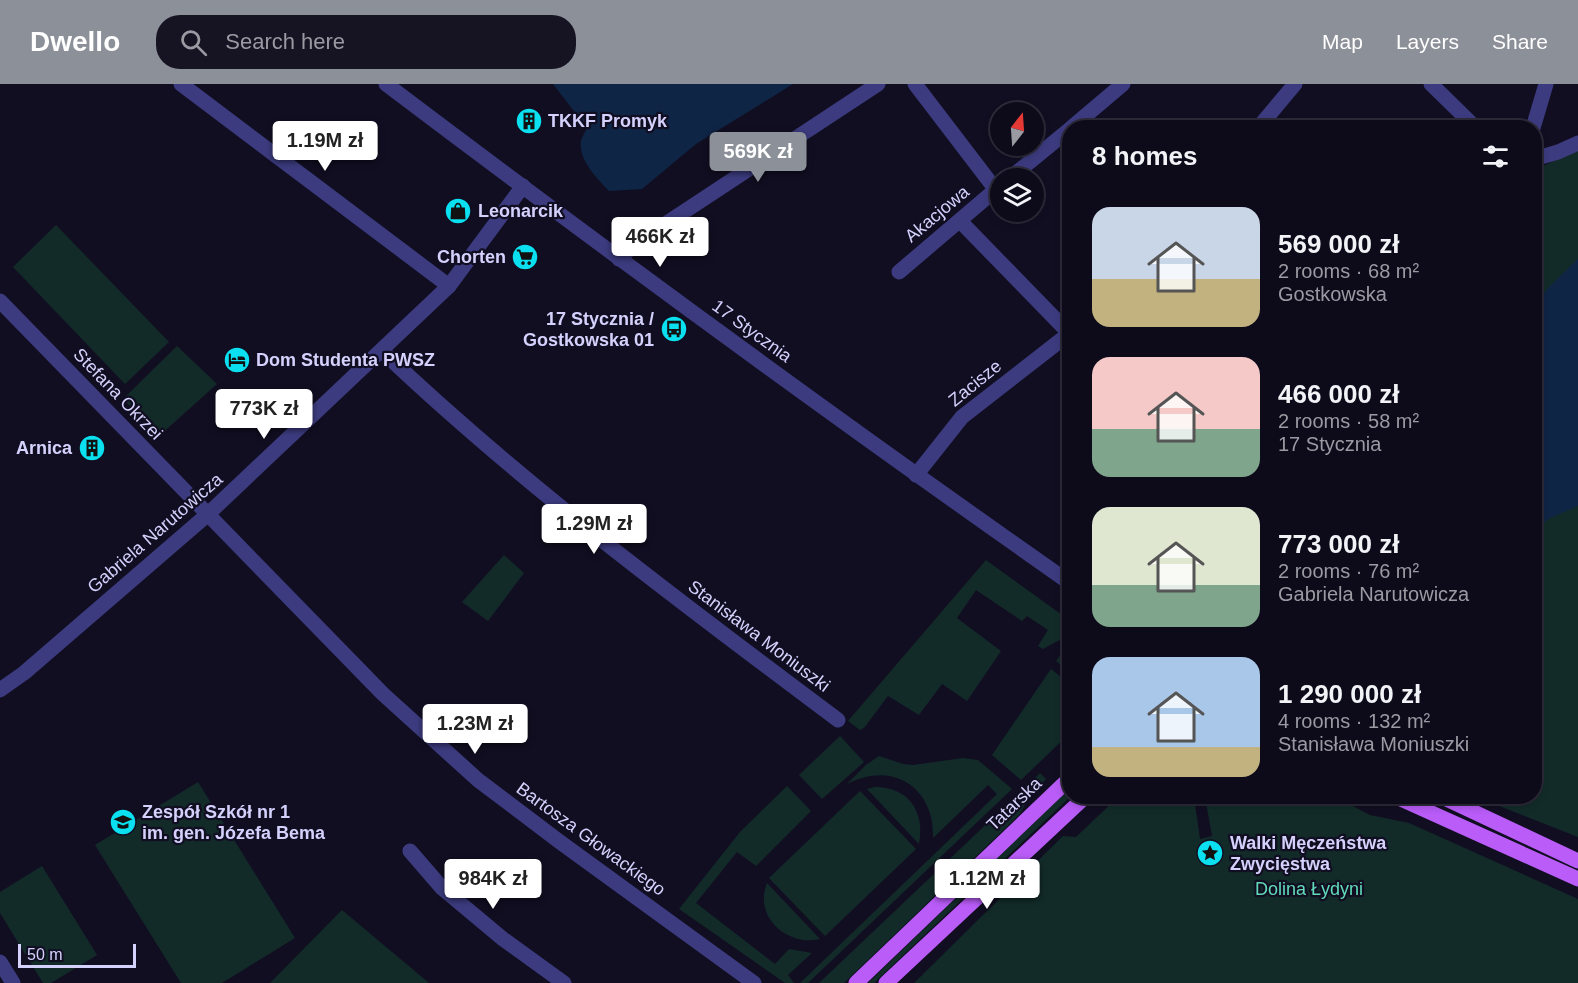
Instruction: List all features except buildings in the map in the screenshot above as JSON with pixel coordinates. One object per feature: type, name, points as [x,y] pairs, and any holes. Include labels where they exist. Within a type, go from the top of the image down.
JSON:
[{"type":"main road","name":"Tatarska","points":[[856,983],[1062,786]]},
{"type":"main road","points":[[886,983],[1077,804]]},
{"type":"main road","points":[[1412,804],[1578,879]]},
{"type":"main road","points":[[1457,804],[1578,861]]},
{"type":"street","points":[[181,84],[449,286]]},
{"type":"street","name":"17 Stycznia","points":[[386,84],[619,259],[916,475],[1062,577]]},
{"type":"street","points":[[619,259],[635,244],[878,84]]},
{"type":"street","points":[[915,84],[990,178]]},
{"type":"street","points":[[1080,120],[1124,84]]},
{"type":"street","points":[[1265,120],[1295,84]]},
{"type":"street","points":[[1431,84],[1468,120]]},
{"type":"street","points":[[1535,120],[1546,84]]},
{"type":"street","points":[[1022,168],[1062,135]]},
{"type":"street","points":[[1542,157],[1578,143]]},
{"type":"street","name":"Gabriela Narutowicza","points":[[0,690],[24,673],[207,515],[382,351],[449,286],[523,186]]},
{"type":"street","name":"Akacjowa","points":[[899,272],[990,195]]},
{"type":"street","points":[[960,221],[1062,326]]},
{"type":"street","name":"Stefana Okrzei","points":[[0,301],[207,515]]},
{"type":"street","name":"Zacisze","points":[[916,475],[962,417],[1062,338]]},
{"type":"street","name":"Stanisława Moniuszki","points":[[382,351],[463,424],[636,568],[838,720]]},
{"type":"street","name":"Bartosza Głowackiego","points":[[207,515],[369,681],[478,780],[754,983]]},
{"type":"street","points":[[410,851],[442,888],[503,939],[564,983]]},
{"type":"street","points":[[0,962],[13,983]]},
{"type":"green space","points":[[1578,149],[1578,837],[1494,804],[1542,804],[1542,167]]},
{"type":"green space","points":[[56,225],[169,342],[125,384],[13,267]]},
{"type":"green space","points":[[177,346],[217,384],[159,436],[123,399]]},
{"type":"green space","points":[[504,555],[524,573],[488,621],[462,602]]},
{"type":"green space","points":[[986,560],[1062,615],[1062,639],[1043,649],[1038,646],[1048,630],[1027,616],[1022,621],[976,590],[957,618],[1001,651],[967,701],[942,684],[919,715],[888,696],[864,728],[860,730],[848,721]]},
{"type":"green space","points":[[1062,653],[1062,666],[1056,661]]},
{"type":"green space","points":[[1051,669],[1062,678],[1062,741],[1021,780],[992,755]]},
{"type":"green space","points":[[840,736],[864,762],[822,799],[799,775]]},
{"type":"green space","points":[[879,756],[913,765],[963,758],[978,760],[1012,789],[808,983],[800,983],[997,794],[988,785],[933,838],[932,820],[927,805],[919,792],[908,783],[895,777],[880,775],[864,777],[847,784]]},
{"type":"green space","points":[[1040,773],[1046,779],[1032,796],[1024,789]]},
{"type":"green space","points":[[198,782],[295,938],[222,983],[181,983],[95,845]]},
{"type":"green space","points":[[787,786],[811,811],[756,866],[737,852],[696,903],[775,964],[789,949],[812,953],[788,975],[794,983],[785,983],[679,909],[740,832]]},
{"type":"green space","points":[[875,787],[897,791],[912,804],[919,822],[919,844],[867,789]]},
{"type":"green space","points":[[860,791],[916,849],[825,936],[769,878]]},
{"type":"green space","points":[[1017,795],[1025,805],[1020,814],[844,983],[819,983]]},
{"type":"green space","points":[[1062,796],[1063,804],[874,983],[868,983]]},
{"type":"green space","name":"Dolina Łydyni","points":[[1111,804],[1195,804],[1200,839],[1212,836],[1206,804],[1349,804],[1370,815],[1409,823],[1578,899],[1578,983],[914,983],[1063,836],[1076,837]]},
{"type":"green space","points":[[42,866],[97,955],[51,983],[43,983],[0,913],[0,892]]},
{"type":"green space","points":[[767,883],[820,939],[796,938],[776,927],[765,907],[764,895]]},
{"type":"green space","points":[[342,910],[429,983],[270,983]]},
{"type":"water","points":[[553,84],[793,84],[696,144],[642,189],[609,191],[590,169],[583,155],[581,141],[587,128]]},
{"type":"water","points":[[1578,259],[1578,506],[1542,524],[1542,296]]},
{"type":"place","name":"TKKF Promyk","points":[[529,121]]},
{"type":"place","name":"Leonarcik","points":[[458,211]]},
{"type":"place","name":"Chorten","points":[[525,257]]},
{"type":"place","name":"17 Stycznia / Gostkowska 01","points":[[674,329]]},
{"type":"place","name":"Dom Studenta PWSZ","points":[[237,360]]},
{"type":"place","name":"Arnica","points":[[92,448]]},
{"type":"place","name":"Zespół Szkół nr 1 im. gen. Józefa Bema","points":[[123,822]]},
{"type":"place","name":"Walki Męczeństwa Zwycięstwa","points":[[1210,853]]}]
